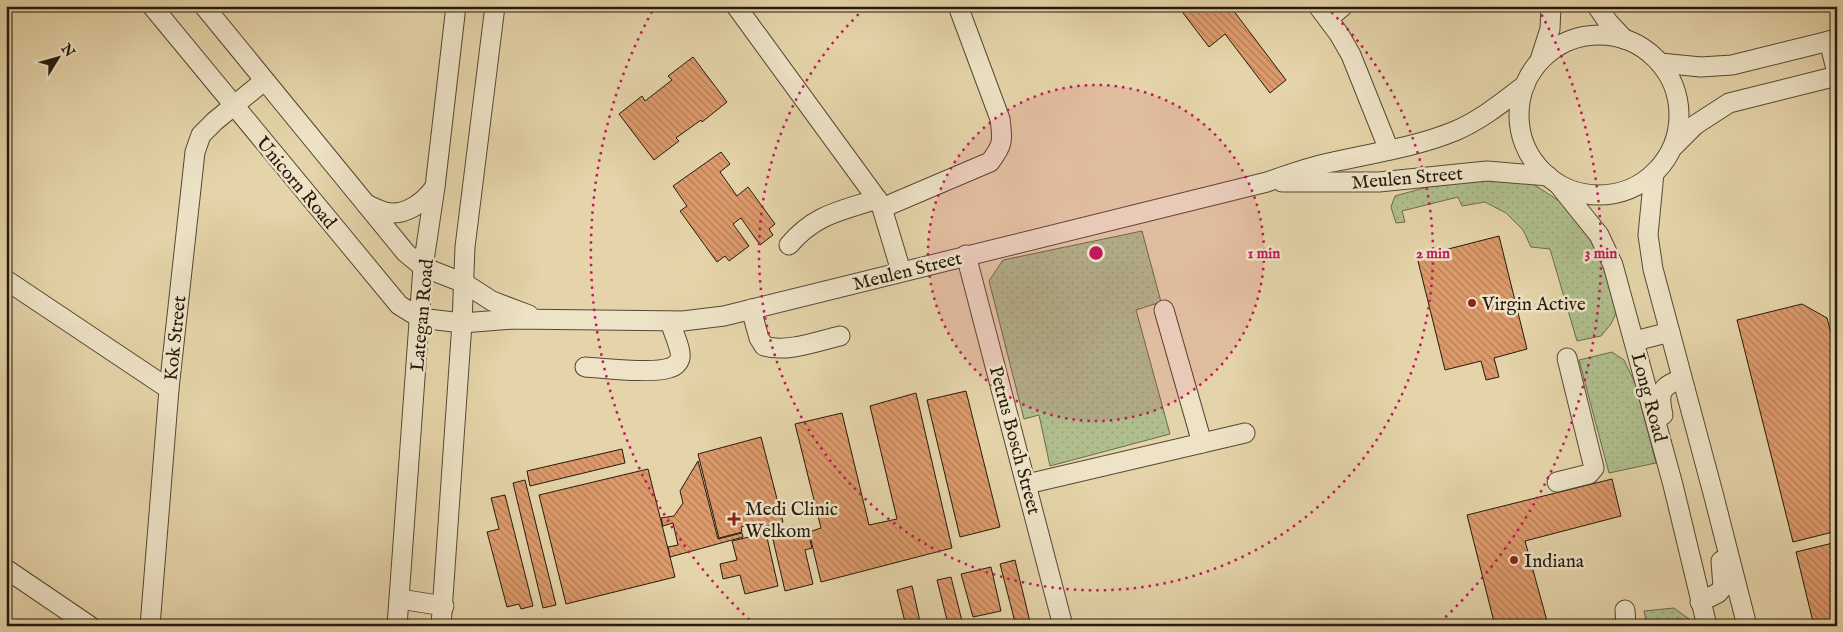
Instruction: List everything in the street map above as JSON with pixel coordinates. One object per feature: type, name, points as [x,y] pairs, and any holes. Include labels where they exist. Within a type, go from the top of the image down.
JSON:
[{"type":"street","name":"Unicorn Road","points":[[152,6],[399,304],[420,318],[462,323]]},
{"type":"street","name":"Unicorn Road","points":[[204,6],[406,253],[423,268],[464,283]]},
{"type":"street","name":"Lategan Road","points":[[398,626],[423,268],[435,187],[456,6]]},
{"type":"street","name":"Lategan Road","points":[[442,626],[462,323],[465,247],[495,6]]},
{"type":"street","points":[[736,6],[880,204],[901,271]]},
{"type":"street","points":[[789,244],[810,224],[827,216],[880,204],[990,162],[1001,148],[1000,119],[958,6]]},
{"type":"street","points":[[1343,6],[1323,13],[1351,55],[1381,152],[1379,182]]},
{"type":"street","points":[[1540,60],[1550,29],[1551,6]]},
{"type":"street","points":[[1597,6],[1608,22],[1624,39]]},
{"type":"street","points":[[1584,36],[1611,36],[1624,39],[1649,53],[1668,75],[1678,103],[1678,131],[1666,160],[1654,173],[1630,189],[1602,195],[1583,193],[1553,179],[1538,167],[1530,154],[1522,134],[1520,109],[1525,85],[1540,60],[1557,46],[1584,36]]},
{"type":"street","points":[[1660,64],[1701,67],[1732,65],[1833,40],[1837,75],[1729,103],[1695,125],[1672,149]]},
{"type":"street","name":"Kok Street","points":[[150,626],[169,389],[195,152],[202,135],[215,121],[264,81]]},
{"type":"street","name":"Meulen Street","points":[[462,323],[542,319],[693,320],[751,309],[1267,182],[1332,162],[1381,152],[1455,131],[1485,115],[1525,85]]},
{"type":"street","name":"Meulen Street","points":[[1267,182],[1379,182],[1487,171],[1553,179]]},
{"type":"street","name":"Long Road","points":[[1654,173],[1648,235],[1653,269],[1747,626]]},
{"type":"street","name":"Long Road","points":[[1553,179],[1599,235],[1613,266],[1673,485],[1706,626]]},
{"type":"street","points":[[366,204],[387,212],[408,210],[427,198],[435,187]]},
{"type":"street","name":"Petrus Bosch Street","points":[[966,255],[1063,626]]},
{"type":"street","points":[[6,280],[169,389]]},
{"type":"street","name":"Meulen Street","points":[[464,283],[492,301],[514,311],[542,319]]},
{"type":"street","points":[[751,309],[759,338],[764,346],[772,349],[840,336]]},
{"type":"street","points":[[1164,310],[1202,443]]},
{"type":"street","points":[[585,366],[655,370],[668,369],[674,366],[679,362],[680,356],[670,321]]},
{"type":"street","points":[[1635,341],[1670,332]]},
{"type":"street","points":[[1557,482],[1589,474],[1594,468],[1567,358]]},
{"type":"street","points":[[1673,485],[1673,463],[1660,397],[1664,387],[1682,379]]},
{"type":"street","points":[[1027,484],[1245,433]]},
{"type":"street","points":[[1700,602],[1718,593],[1723,587],[1723,569],[1712,511],[1713,493]]},
{"type":"street","points":[[6,569],[90,626]]},
{"type":"street","points":[[400,599],[444,606]]},
{"type":"green space","points":[[1500,176],[1533,184],[1570,208],[1594,238],[1606,262],[1617,311],[1611,324],[1601,336],[1577,341],[1550,249],[1531,247],[1523,230],[1506,213],[1485,202],[1462,206],[1458,197],[1402,211],[1405,222],[1396,223],[1391,207],[1395,196],[1453,180]]},
{"type":"green space","points":[[1142,231],[1161,302],[1136,310],[1170,434],[1050,466],[1039,415],[1024,419],[989,281],[1003,260]]},
{"type":"green space","points":[[1612,352],[1624,360],[1635,383],[1656,463],[1609,473],[1579,360]]},
{"type":"green space","points":[[1674,608],[1689,619],[1693,626],[1647,626],[1644,611]]},
{"type":"building","points":[[1192,6],[1230,6],[1286,80],[1270,93],[1225,34],[1209,47],[1183,13]]},
{"type":"building","points":[[693,57],[727,102],[702,122],[701,120],[676,138],[679,141],[654,160],[619,114],[642,96],[645,101],[672,80],[668,76]]},
{"type":"building","points":[[721,152],[730,164],[720,172],[737,196],[748,187],[775,224],[769,229],[773,235],[760,245],[741,218],[733,224],[749,246],[729,261],[725,256],[717,262],[680,211],[687,206],[673,186]]},
{"type":"building","name":"Virgin Active","points":[[1499,236],[1527,349],[1494,358],[1499,377],[1486,380],[1481,361],[1445,370],[1417,257]]},
{"type":"building","points":[[1802,304],[1827,318],[1837,355],[1837,531],[1793,542],[1737,320]]},
{"type":"building","points":[[966,391],[1000,527],[960,537],[927,400]]},
{"type":"building","points":[[916,393],[952,548],[821,582],[809,532],[821,528],[795,424],[842,413],[869,525],[897,519],[870,406]]},
{"type":"building","points":[[761,437],[783,522],[758,528],[757,523],[741,527],[742,532],[719,538],[698,454]]},
{"type":"building","points":[[622,449],[625,463],[530,486],[527,471]]},
{"type":"building","points":[[698,461],[718,539],[742,533],[743,537],[670,557],[668,547],[678,545],[673,523],[663,526],[661,518],[674,516],[683,503],[680,491]]},
{"type":"building","points":[[648,469],[675,577],[566,604],[539,495]]},
{"type":"building","points":[[1612,479],[1621,516],[1525,541],[1547,621],[1529,626],[1501,626],[1494,622],[1467,515]]},
{"type":"building","points":[[525,480],[556,605],[543,608],[513,483]]},
{"type":"building","points":[[505,495],[533,606],[521,609],[519,604],[507,607],[487,532],[499,529],[491,498]]},
{"type":"building","points":[[792,526],[808,532],[812,548],[805,550],[813,584],[785,591],[771,531]]},
{"type":"building","points":[[766,533],[778,586],[745,594],[740,575],[723,579],[720,564],[737,560],[732,541]]},
{"type":"building","points":[[1837,542],[1837,626],[1814,626],[1796,552]]},
{"type":"building","points":[[1015,560],[1031,626],[1016,626],[1000,564]]},
{"type":"building","points":[[991,567],[1001,611],[973,617],[961,574]]},
{"type":"building","points":[[951,577],[962,621],[948,624],[937,580]]},
{"type":"building","points":[[912,586],[921,626],[906,626],[897,590]]},
{"type":"place","name":"Virgin Active","points":[[1472,303]]},
{"type":"place","name":"Medi Clinic Welkom","points":[[734,519]]},
{"type":"place","name":"Indiana","points":[[1514,560]]}]
